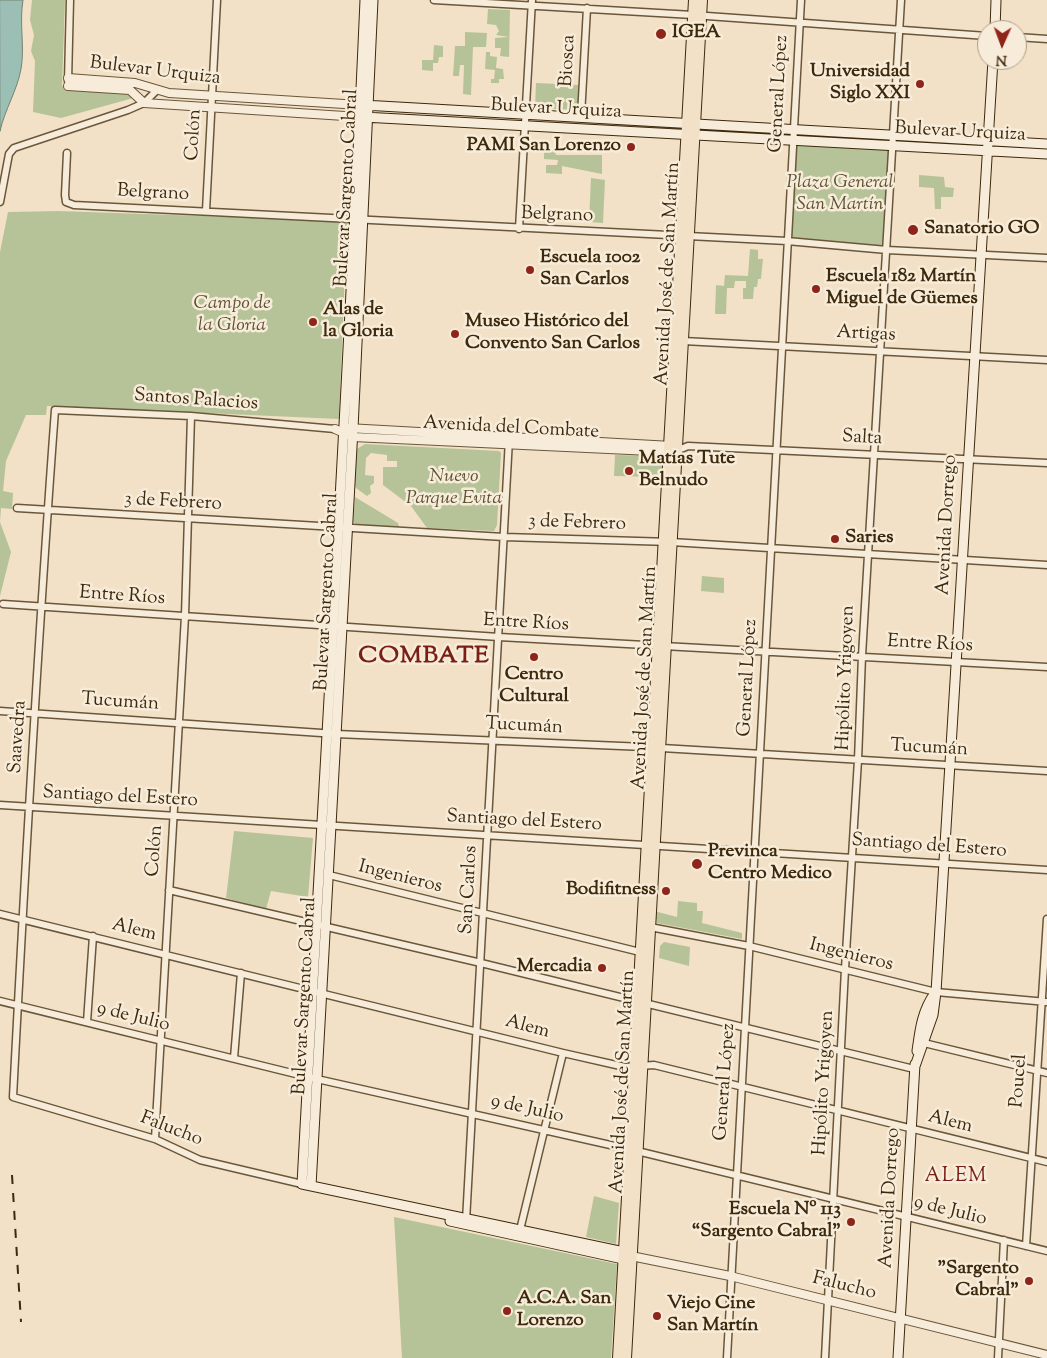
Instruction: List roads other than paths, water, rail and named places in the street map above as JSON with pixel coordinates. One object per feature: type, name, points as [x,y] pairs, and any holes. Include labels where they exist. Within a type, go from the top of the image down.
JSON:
[{"type":"main road","name":"Bulevar Sargento Cabral","points":[[364,0],[364,105]]},
{"type":"main road","name":"Bulevar Sargento Cabral","points":[[311,1186],[317,992],[316,924],[321,825],[332,626],[343,528],[363,117],[373,0]]},
{"type":"main road","name":"Avenida José de San Martín","points":[[618,1358],[638,1066],[641,1002],[640,952],[650,844],[691,129],[697,15],[694,0]]},
{"type":"main road","name":"Avenida José de San Martín","points":[[697,15],[702,0]]},
{"type":"main road","points":[[995,20],[996,0]]},
{"type":"main road","name":"Avenida Dorrego","points":[[914,1069],[933,1015],[936,992],[992,70]]},
{"type":"main road","name":"Bulevar Urquiza","points":[[364,105],[581,116],[793,140],[1047,154]]},
{"type":"main road","name":"Bulevar Urquiza","points":[[363,117],[525,124],[793,130],[1047,144]]},
{"type":"main road","name":"Avenida José de San Martín","points":[[672,449],[683,341],[684,236]]},
{"type":"main road","name":"Bulevar Sargento Cabral","points":[[317,992],[326,926],[342,626],[343,528]]},
{"type":"main road","name":"Avenida José de San Martín","points":[[641,1002],[650,927],[650,844]]},
{"type":"main road","name":"Avenida Dorrego","points":[[898,1358],[914,1069],[920,1028],[927,1003],[936,992]]},
{"type":"main road","name":"Falucho","points":[[311,1186],[626,1256]]},
{"type":"main road","name":"Avenida José de San Martín","points":[[626,1256],[626,1358]]},
{"type":"street","points":[[68,82],[70,0]]},
{"type":"street","name":"Colón","points":[[206,211],[217,0]]},
{"type":"street","points":[[434,0],[533,2],[587,8],[977,35]]},
{"type":"street","name":"General López","points":[[727,1358],[735,1176],[772,548],[781,346],[801,0]]},
{"type":"street","name":"Hipólito Yrigoyen","points":[[825,1358],[845,970],[853,857],[862,656],[901,0]]},
{"type":"street","points":[[519,229],[533,2]]},
{"type":"street","name":"Biosca","points":[[581,116],[587,8]]},
{"type":"street","points":[[1027,38],[1047,39]]},
{"type":"street","name":"Bulevar Urquiza","points":[[68,82],[134,83],[156,91],[364,105]]},
{"type":"street","name":"Bulevar Urquiza","points":[[68,82],[130,90],[144,103],[363,117]]},
{"type":"street","points":[[0,202],[9,154],[14,148],[128,110],[144,103],[156,91]]},
{"type":"street","name":"Belgrano","points":[[67,153],[64,194],[66,202],[74,205],[519,229],[787,241],[887,250],[1047,258]]},
{"type":"street","name":"Artigas","points":[[683,341],[1047,360]]},
{"type":"street","name":"Santos Palacios","points":[[55,410],[191,416],[335,428],[349,432]]},
{"type":"street","name":"Saavedra","points":[[12,1097],[36,712],[40,606],[55,410]]},
{"type":"street","name":"Colón","points":[[155,1138],[164,954],[179,722],[191,416]]},
{"type":"street","name":"Avenida del Combate","points":[[349,432],[672,449]]},
{"type":"street","name":"San Carlos","points":[[466,1221],[508,441]]},
{"type":"street","name":"Salta","points":[[672,449],[688,446],[777,449],[1047,463]]},
{"type":"street","name":"3 de Febrero","points":[[17,508],[504,537],[667,542],[1047,565]]},
{"type":"street","name":"Entre Ríos","points":[[3,604],[498,637],[1047,667]]},
{"type":"street","name":"Tucumán","points":[[0,711],[336,734],[655,748],[1047,771]]},
{"type":"street","name":"Santiago del Estero","points":[[0,805],[1047,870]]},
{"type":"street","name":"Ingenieros","points":[[328,875],[640,952]]},
{"type":"street","points":[[169,890],[481,963],[744,1029],[914,1069]]},
{"type":"street","name":"Alem","points":[[0,914],[625,1068],[654,1065],[740,1088],[839,1110],[1047,1162]]},
{"type":"street","name":"Poucel","points":[[1026,1246],[1036,1070],[1044,1001],[1047,919]]},
{"type":"street","name":"Ingenieros","points":[[650,927],[749,946],[936,992],[1044,1001]]},
{"type":"street","points":[[88,1022],[93,936]]},
{"type":"street","points":[[234,1058],[240,973]]},
{"type":"street","name":"9 de Julio","points":[[0,1000],[313,1077],[633,1150],[1047,1251]]},
{"type":"street","points":[[920,1028],[924,1043],[1047,1073]]},
{"type":"street","points":[[520,1233],[564,1053]]},
{"type":"street","name":"Falucho","points":[[12,1097],[155,1138],[200,1160],[311,1186]]},
{"type":"street","points":[[998,1358],[1004,1240]]},
{"type":"street","name":"Falucho","points":[[626,1256],[730,1276],[1047,1355]]},
{"type":"water","points":[[0,0],[23,0],[21,69],[0,131]]},
{"type":"railway","points":[[12,1175],[21,1322]]},
{"type":"place","name":"IGEA","points":[[661,34]]},
{"type":"place","name":"Universidad Siglo XXI","points":[[920,84]]},
{"type":"place","name":"PAMI San Lorenzo","points":[[631,147]]},
{"type":"place","name":"Sanatorio GO","points":[[913,230]]},
{"type":"place","name":"Escuela 1002 San Carlos","points":[[530,270]]},
{"type":"place","name":"Escuela 182 Martín Miguel de Güemes","points":[[816,289]]},
{"type":"place","name":"Alas de la Gloria","points":[[313,322]]},
{"type":"place","name":"Museo Histórico del Convento San Carlos","points":[[455,334]]},
{"type":"place","name":"Matías Tute Belnudo","points":[[629,471]]},
{"type":"place","name":"Saries","points":[[835,539]]},
{"type":"place","name":"Centro Cultural","points":[[534,657]]},
{"type":"place","name":"Previnca Centro Medico","points":[[697,864]]},
{"type":"place","name":"Bodifitness","points":[[666,891]]},
{"type":"place","name":"Mercadia","points":[[602,968]]},
{"type":"place","name":"Escuela Nº 113 “Sargento Cabral”","points":[[851,1222]]},
{"type":"place","name":"\"Sargento Cabral\"","points":[[1029,1281]]},
{"type":"place","name":"A.C.A. San Lorenzo","points":[[507,1311]]},
{"type":"place","name":"Viejo Cine San Martín","points":[[657,1316]]},
{"type":"district","name":"COMBATE","points":[[424,658]]},
{"type":"district","name":"ALEM","points":[[956,1178]]},
{"type":"park label","name":"Plaza General San Martín","points":[[840,195]]},
{"type":"park label","name":"Campo de la Gloria","points":[[232,316]]},
{"type":"park label","name":"Nuevo Parque Evita","points":[[454,489]]}]
